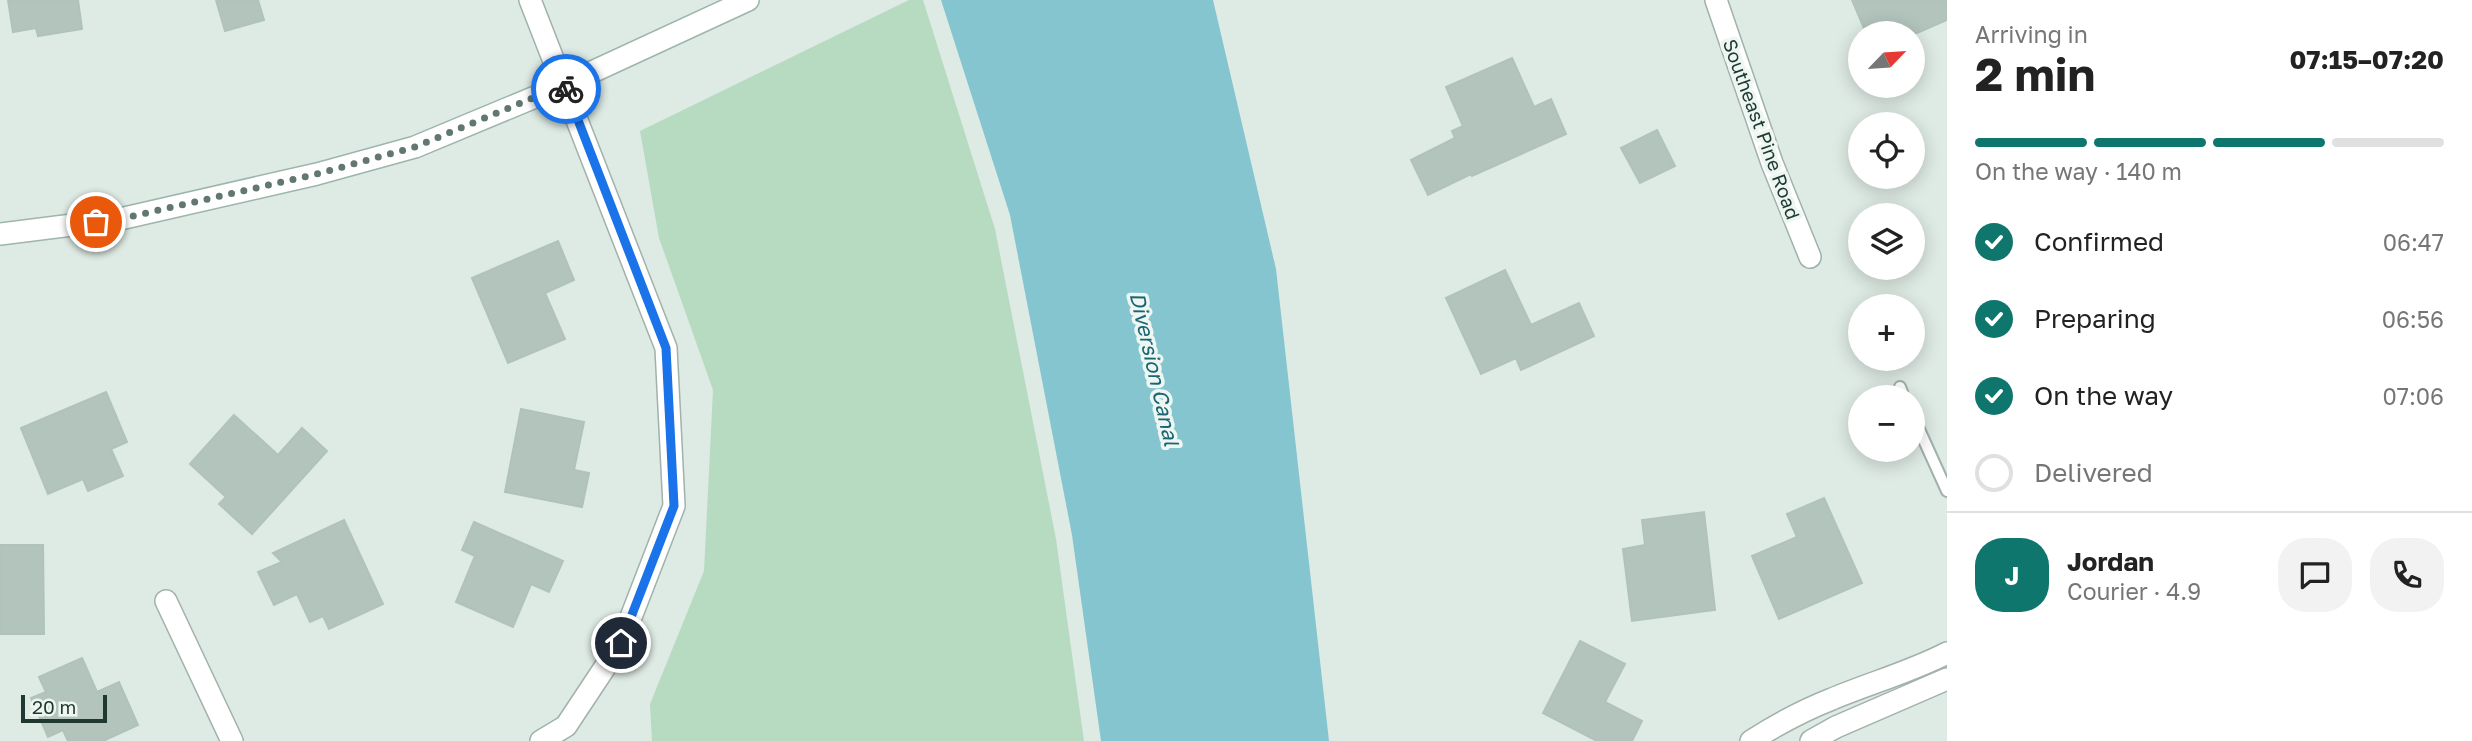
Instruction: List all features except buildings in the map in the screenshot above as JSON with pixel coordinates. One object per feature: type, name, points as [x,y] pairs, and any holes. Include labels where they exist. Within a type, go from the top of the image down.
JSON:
[{"type":"street","points":[[530,0],[666,348],[674,506],[621,643],[566,726],[541,741]]},
{"type":"street","points":[[0,234],[120,219],[317,174],[415,147],[564,85],[748,0]]},
{"type":"street","name":"Southeast Pine Road","points":[[1716,0],[1772,163],[1810,257]]},
{"type":"street","points":[[166,601],[232,741]]},
{"type":"street","points":[[1751,741],[1830,699],[1924,665],[1947,653]]},
{"type":"street","points":[[1811,741],[1836,727],[1947,679]]},
{"type":"street","points":[[1878,682],[1888,704]]},
{"type":"lane","points":[[1925,442],[1947,491]]},
{"type":"green space","points":[[909,0],[923,0],[995,229],[1056,539],[1084,741],[652,741],[650,704],[704,571],[713,390],[659,238],[640,131]]},
{"type":"water","name":"Diversion Canal","points":[[941,0],[1213,0],[1276,269],[1329,741],[1101,741],[1072,535],[1010,215]]},
{"type":"way so far","points":[[96,222],[120,219],[317,174],[415,147],[564,85],[566,89]]},
{"type":"route","points":[[566,89],[666,348],[674,506],[621,643]]}]
